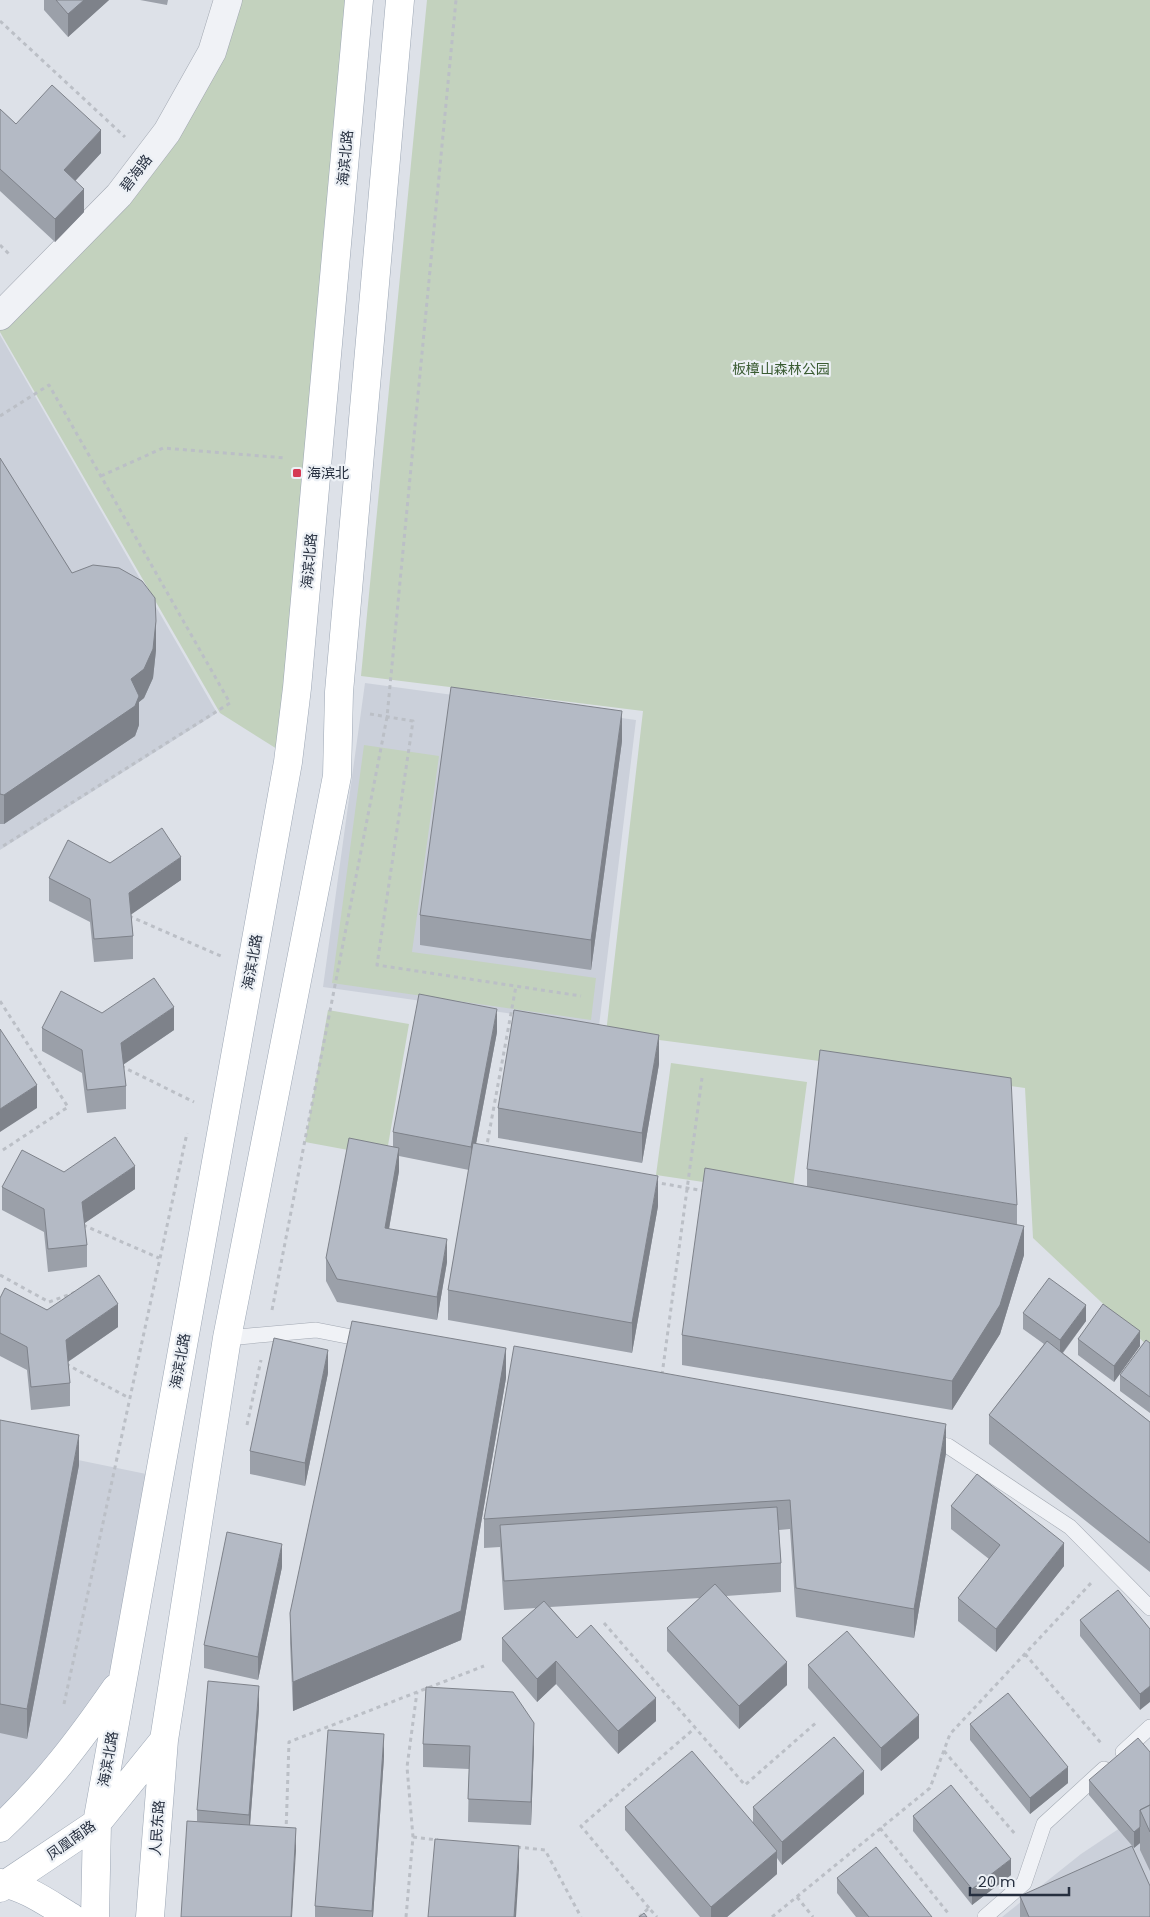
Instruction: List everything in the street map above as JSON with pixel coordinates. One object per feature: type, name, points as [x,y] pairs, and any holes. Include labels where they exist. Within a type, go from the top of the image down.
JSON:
[{"type":"main road","name":"海滨北路","points":[[96,1917],[97,1824],[288,762],[297,688],[359,0]]},
{"type":"main road","points":[[164,1740],[227,1338],[337,776],[339,709],[400,0]]},
{"type":"main road","points":[[0,1828],[30,1800],[78,1743],[122,1681]]},
{"type":"main road","name":"凤凰南路","points":[[2,1885],[97,1824],[164,1740]]},
{"type":"main road","name":"人民东路","points":[[150,1917],[164,1740]]},
{"type":"main road","name":"凤凰南路","points":[[2,1885],[43,1900],[71,1917]]},
{"type":"street","name":"碧海路","points":[[0,316],[119,195],[167,132],[212,52],[228,0]]},
{"type":"lane","points":[[227,1338],[316,1330],[381,1343]]},
{"type":"lane","points":[[910,1439],[948,1446],[1070,1527],[1150,1608]]},
{"type":"lane","points":[[985,1917],[1024,1883],[1044,1824],[1150,1727]]},
{"type":"path","points":[[0,20],[147,158]]},
{"type":"path","points":[[0,245],[9,254]]},
{"type":"path","points":[[0,416],[49,385],[230,703],[0,848]]},
{"type":"path","points":[[101,476],[162,448],[318,460]]},
{"type":"path","points":[[339,709],[413,721],[377,965],[581,996]]},
{"type":"path","points":[[129,916],[226,958],[228,949]]},
{"type":"path","points":[[495,1154],[485,1152],[516,986]]},
{"type":"path","points":[[0,1001],[68,1107],[0,1152]]},
{"type":"path","points":[[121,1066],[194,1102]]},
{"type":"path","points":[[662,1376],[702,1078]]},
{"type":"path","points":[[192,1111],[196,1092]]},
{"type":"path","points":[[63,1706],[67,1698],[129,1398],[188,1130]]},
{"type":"path","points":[[649,1182],[707,1192]]},
{"type":"path","points":[[82,1225],[160,1258]]},
{"type":"path","points":[[0,1275],[50,1302],[81,1290]]},
{"type":"path","points":[[66,1364],[129,1398]]},
{"type":"path","points":[[772,1917],[930,1788],[950,1734],[1108,1564]]},
{"type":"path","points":[[604,1623],[745,1785],[818,1721]]},
{"type":"path","points":[[1025,1654],[1115,1759]]},
{"type":"path","points":[[286,1832],[289,1742],[484,1666]]},
{"type":"path","points":[[406,1917],[413,1837],[407,1767],[417,1692]]},
{"type":"path","points":[[657,1917],[581,1826],[695,1728]]},
{"type":"path","points":[[944,1751],[1033,1855]]},
{"type":"path","points":[[880,1828],[948,1913]]},
{"type":"path","points":[[413,1837],[441,1840]]},
{"type":"path","points":[[507,1846],[545,1850],[581,1917]]},
{"type":"path","points":[[797,1897],[813,1917]]},
{"type":"path","points":[[639,1917],[649,1908]]},
{"type":"shaded area","points":[[0,335],[217,713],[0,850]]},
{"type":"shaded area","points":[[365,683],[636,720],[599,1026],[323,987]]},
{"type":"shaded area","points":[[0,1444],[156,1476],[120,1680],[0,1823]]},
{"type":"shaded area","points":[[1150,1808],[1150,1917],[1002,1917],[1081,1854]]},
{"type":"green space","points":[[231,0],[356,0],[285,754],[220,713],[0,332],[0,320],[120,197]]},
{"type":"green space","name":"板樟山森林公园","points":[[427,0],[1150,0],[1150,1348],[1033,1238],[1025,1088],[606,1033],[643,711],[361,676]]},
{"type":"green space","points":[[364,745],[439,756],[412,952],[596,978],[591,1020],[332,983]]},
{"type":"green space","points":[[328,1010],[409,1024],[386,1157],[305,1142]]},
{"type":"green space","points":[[671,1063],[807,1082],[792,1195],[656,1175]]},
{"type":"building","points":[[56,0],[84,0],[68,14]]},
{"type":"building","points":[[52,85],[101,130],[64,170],[84,189],[55,219],[0,169],[0,109],[16,124]]},
{"type":"building","points":[[0,458],[72,573],[93,565],[119,568],[142,581],[155,598],[156,621],[153,649],[144,669],[131,679],[139,696],[135,706],[4,795],[0,794]]},
{"type":"building","points":[[451,687],[622,711],[591,940],[420,915]]},
{"type":"building","points":[[162,828],[181,857],[129,893],[133,936],[94,939],[90,899],[49,878],[68,840],[110,863]]},
{"type":"building","points":[[154,978],[174,1007],[121,1043],[126,1086],[87,1090],[82,1050],[42,1028],[61,991],[102,1013]]},
{"type":"building","points":[[419,994],[497,1009],[471,1147],[393,1132]]},
{"type":"building","points":[[514,1010],[659,1035],[642,1133],[498,1108]]},
{"type":"building","points":[[0,1029],[37,1085],[0,1109]]},
{"type":"building","points":[[820,1050],[1011,1078],[1017,1205],[807,1169]]},
{"type":"building","points":[[115,1137],[135,1166],[82,1202],[87,1245],[48,1249],[44,1209],[2,1187],[22,1150],[64,1172]]},
{"type":"building","points":[[349,1138],[399,1148],[385,1228],[447,1239],[437,1297],[337,1279],[326,1258]]},
{"type":"building","points":[[473,1143],[658,1176],[632,1323],[448,1290]]},
{"type":"building","points":[[705,1168],[1024,1226],[1000,1305],[952,1381],[682,1335]]},
{"type":"building","points":[[99,1275],[118,1304],[66,1340],[70,1383],[31,1387],[27,1347],[0,1333],[0,1298],[5,1288],[47,1310]]},
{"type":"building","points":[[1049,1278],[1086,1305],[1060,1340],[1023,1313]]},
{"type":"building","points":[[1103,1304],[1140,1331],[1114,1366],[1078,1339]]},
{"type":"building","points":[[352,1321],[506,1348],[461,1611],[293,1682],[290,1613]]},
{"type":"building","points":[[274,1338],[328,1350],[305,1463],[250,1451]]},
{"type":"building","points":[[1146,1340],[1150,1343],[1150,1397],[1120,1375]]},
{"type":"building","points":[[1047,1341],[1150,1422],[1150,1543],[989,1415]]},
{"type":"building","points":[[514,1346],[946,1424],[914,1609],[796,1588],[790,1500],[484,1519]]},
{"type":"building","points":[[0,1420],[79,1435],[27,1709],[0,1704]]},
{"type":"building","points":[[977,1474],[1064,1543],[996,1629],[958,1598],[1000,1545],[951,1506]]},
{"type":"building","points":[[777,1507],[781,1563],[504,1581],[500,1525]]},
{"type":"building","points":[[227,1532],[282,1544],[258,1657],[204,1645]]},
{"type":"building","points":[[715,1584],[787,1662],[739,1706],[667,1628]]},
{"type":"building","points":[[1118,1590],[1150,1629],[1150,1686],[1140,1694],[1080,1620]]},
{"type":"building","points":[[544,1601],[577,1638],[591,1625],[656,1698],[618,1731],[556,1661],[537,1679],[502,1638]]},
{"type":"building","points":[[847,1631],[919,1715],[881,1748],[808,1665]]},
{"type":"building","points":[[208,1681],[259,1686],[249,1815],[197,1810]]},
{"type":"building","points":[[426,1687],[513,1692],[534,1723],[531,1802],[468,1799],[470,1746],[423,1744]]},
{"type":"building","points":[[1008,1693],[1068,1767],[1030,1798],[970,1724]]},
{"type":"building","points":[[328,1730],[384,1734],[372,1911],[315,1906]]},
{"type":"building","points":[[834,1737],[864,1771],[782,1842],[753,1807]]},
{"type":"building","points":[[1138,1738],[1150,1752],[1150,1805],[1140,1810],[1140,1827],[1134,1832],[1089,1780]]},
{"type":"building","points":[[692,1751],[777,1851],[711,1907],[625,1807]]},
{"type":"building","points":[[951,1785],[1011,1859],[972,1889],[913,1816]]},
{"type":"building","points":[[1150,1805],[1150,1832],[1140,1810]]},
{"type":"building","points":[[187,1821],[296,1828],[291,1917],[181,1917]]},
{"type":"building","points":[[435,1839],[519,1846],[514,1917],[428,1917]]},
{"type":"building","points":[[1132,1846],[1150,1886],[1150,1917],[1029,1917],[1020,1896]]},
{"type":"building","points":[[876,1847],[932,1917],[869,1917],[837,1878]]},
{"type":"building","points":[[644,1913],[647,1917],[639,1917]]},
{"type":"place","name":"海滨北","points":[[297,473]]}]
